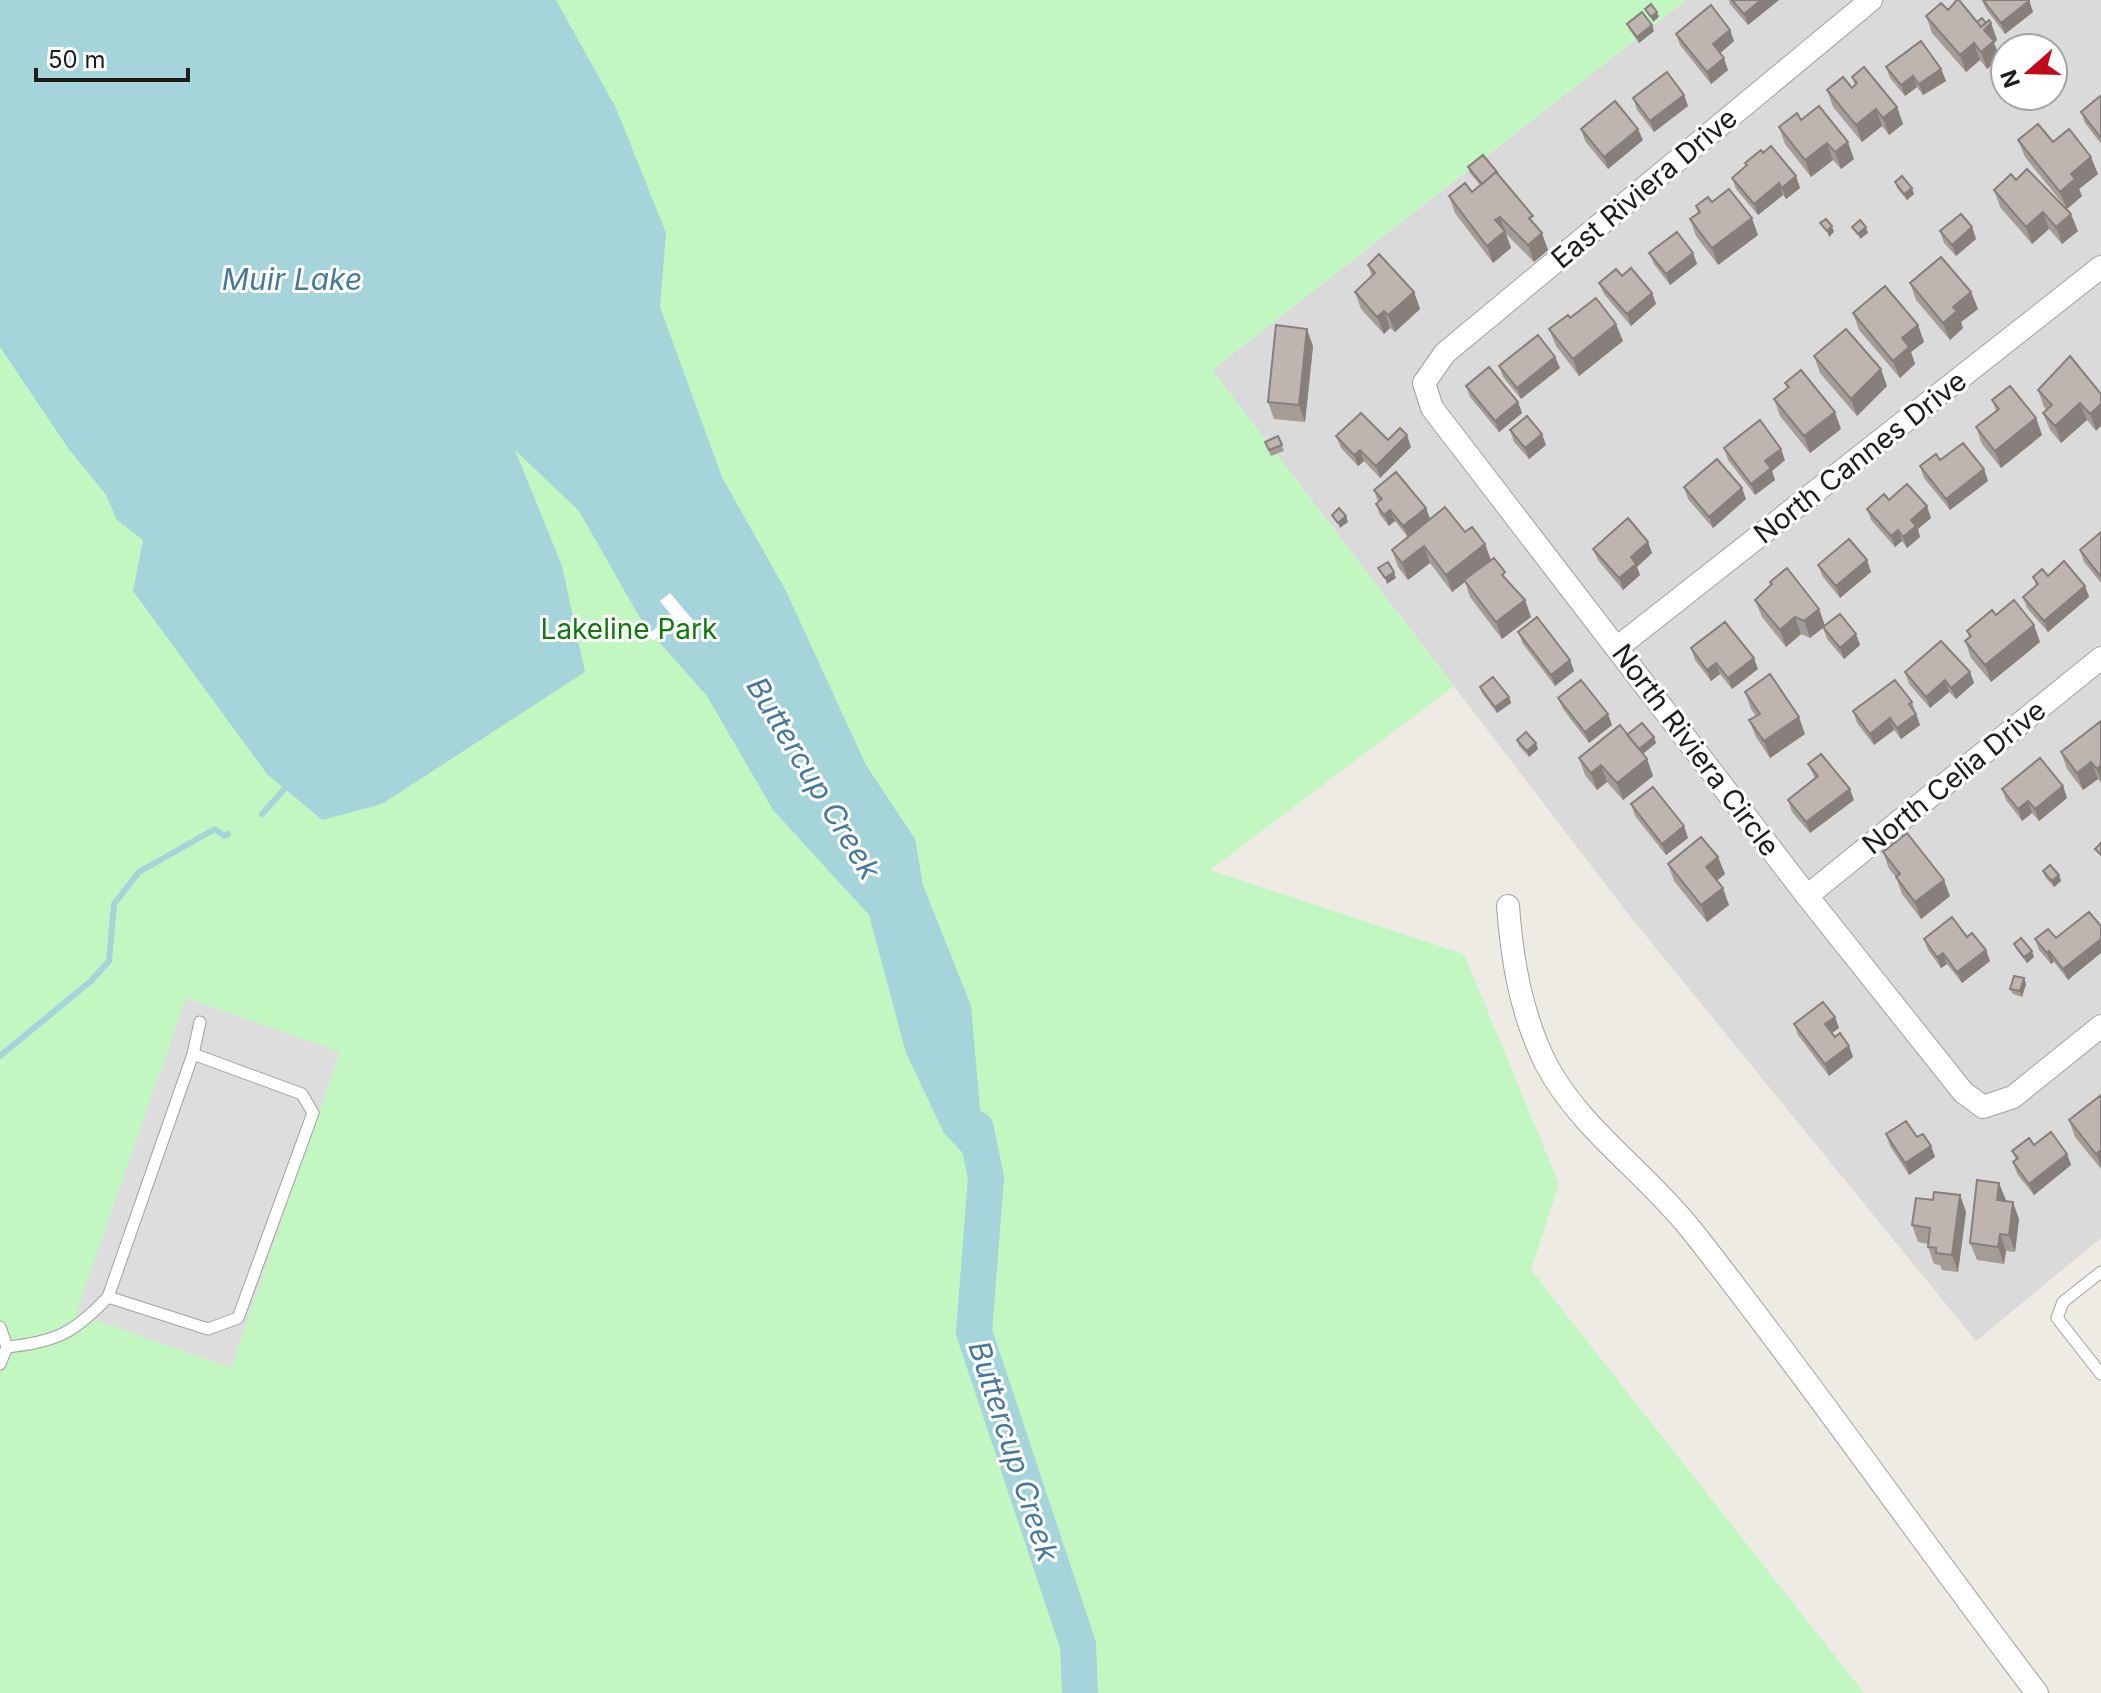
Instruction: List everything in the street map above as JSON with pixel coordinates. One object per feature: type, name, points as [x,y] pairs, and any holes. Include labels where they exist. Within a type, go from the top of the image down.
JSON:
[{"type":"street","name":"East Riviera Drive","points":[[1424,383],[1445,353],[1871,0]]},
{"type":"street","name":"North Cannes Drive","points":[[1618,647],[2101,267]]},
{"type":"street","name":"North Riviera Circle","points":[[1424,383],[1432,408],[1807,896],[1963,1092],[1983,1107],[2013,1097],[2101,1026]]},
{"type":"street","name":"North Celia Drive","points":[[1807,896],[2101,658]]},
{"type":"street","points":[[1508,906],[1511,949],[1523,1007],[1546,1064],[1575,1109],[1672,1205],[1748,1302],[2037,1693]]},
{"type":"lane","points":[[7,1347],[53,1340],[84,1322],[108,1297],[193,1054],[200,1022]]},
{"type":"lane","points":[[108,1297],[208,1329],[238,1318],[313,1113],[302,1094],[193,1054]]},
{"type":"lane","points":[[2101,1272],[2063,1302],[2057,1318],[2101,1374]]},
{"type":"lane","points":[[0,1327],[7,1347],[0,1364]]},
{"type":"shaded area","points":[[1686,0],[2101,0],[2101,1238],[1976,1341],[1629,915],[1212,370]]},
{"type":"shaded area","points":[[186,998],[340,1052],[231,1368],[76,1313]]},
{"type":"green space","name":"Lakeline Park","points":[[0,0],[1686,0],[1212,370],[1454,686],[1210,870],[1464,954],[1559,1184],[1531,1270],[1864,1693],[0,1693]]},
{"type":"water","name":"Muir Lake","points":[[0,0],[556,0],[616,108],[666,233],[660,307],[722,477],[786,591],[866,765],[915,839],[923,885],[971,1006],[986,1178],[944,1133],[906,1053],[869,915],[773,810],[707,696],[644,625],[579,511],[515,450],[562,566],[585,672],[382,804],[322,820],[267,774],[133,591],[143,540],[117,520],[106,495],[68,448],[0,347]]},
{"type":"pier","points":[[670,593],[698,626],[689,633],[678,620],[653,641],[648,635],[671,615],[660,601]]},
{"type":"building","points":[[1732,0],[1761,0],[1744,14]]},
{"type":"building","points":[[1959,0],[1981,27],[1989,20],[1991,23],[1984,30],[1989,36],[1989,45],[1981,52],[1974,43],[1960,55],[1926,16],[1941,3],[1948,10]]},
{"type":"building","points":[[1983,0],[2029,0],[2029,1],[2001,23]]},
{"type":"building","points":[[1651,4],[1657,12],[1651,17],[1645,9]]},
{"type":"building","points":[[1711,5],[1730,30],[1713,44],[1724,58],[1707,72],[1676,34]]},
{"type":"building","points":[[1642,12],[1652,25],[1637,37],[1627,24]]},
{"type":"building","points":[[1982,18],[1986,23],[1981,27],[1977,22]]},
{"type":"building","points":[[1921,41],[1941,69],[1919,84],[1913,76],[1901,85],[1886,67]]},
{"type":"building","points":[[1864,67],[1897,107],[1883,118],[1876,109],[1856,125],[1827,90],[1843,77],[1852,88],[1857,83],[1852,77]]},
{"type":"building","points":[[1667,72],[1684,95],[1650,121],[1633,98]]},
{"type":"building","points":[[2101,97],[2101,138],[2081,112]]},
{"type":"building","points":[[1615,101],[1638,129],[1604,157],[1581,129]]},
{"type":"building","points":[[1819,106],[1848,142],[1835,152],[1827,143],[1805,160],[1779,127],[1797,113],[1801,120]]},
{"type":"building","points":[[2038,124],[2053,142],[2069,129],[2091,157],[2071,174],[2075,179],[2060,192],[2018,140]]},
{"type":"building","points":[[1771,146],[1796,176],[1782,188],[1779,183],[1754,204],[1732,178],[1747,165],[1745,163]]},
{"type":"building","points":[[1483,155],[1497,172],[1482,184],[1468,167]]},
{"type":"building","points":[[2027,169],[2071,214],[2056,227],[2043,212],[2026,227],[1994,190],[2011,174],[2016,180]]},
{"type":"building","points":[[1496,172],[1533,216],[1529,218],[1542,233],[1528,245],[1500,217],[1495,220],[1505,231],[1487,246],[1449,196],[1465,183],[1472,192]]},
{"type":"building","points":[[1902,176],[1912,188],[1904,194],[1895,182]]},
{"type":"building","points":[[1729,189],[1752,218],[1712,248],[1690,219],[1700,212],[1696,206],[1708,197],[1712,202]]},
{"type":"building","points":[[1961,214],[1972,227],[1952,245],[1940,231]]},
{"type":"building","points":[[1826,219],[1832,226],[1827,231],[1820,223]]},
{"type":"building","points":[[1860,220],[1866,227],[1858,234],[1852,227]]},
{"type":"building","points":[[1677,232],[1693,253],[1666,274],[1649,253]]},
{"type":"building","points":[[1379,254],[1414,292],[1388,315],[1384,311],[1377,317],[1355,292],[1375,273],[1368,265]]},
{"type":"building","points":[[1941,257],[1971,292],[1953,307],[1957,311],[1943,323],[1910,283]]},
{"type":"building","points":[[1631,268],[1652,293],[1627,314],[1599,283],[1616,269],[1622,276]]},
{"type":"building","points":[[1885,286],[1918,325],[1902,338],[1909,347],[1893,361],[1853,313]]},
{"type":"building","points":[[1596,298],[1616,324],[1573,359],[1549,329]]},
{"type":"building","points":[[1276,325],[1307,329],[1299,405],[1268,402]]},
{"type":"building","points":[[1846,329],[1881,369],[1851,399],[1814,356]]},
{"type":"building","points":[[1538,335],[1555,357],[1517,388],[1499,366]]},
{"type":"building","points":[[2070,356],[2101,394],[2101,404],[2090,414],[2080,403],[2055,426],[2043,413],[2052,405],[2038,390]]},
{"type":"building","points":[[1489,367],[1518,402],[1495,421],[1466,386]]},
{"type":"building","points":[[1801,370],[1835,412],[1804,436],[1774,399],[1789,387],[1785,383]]},
{"type":"building","points":[[2010,386],[2036,418],[1995,451],[1976,427],[1999,409],[1992,400]]},
{"type":"building","points":[[1361,413],[1388,440],[1400,428],[1407,435],[1376,466],[1360,450],[1354,455],[1336,436]]},
{"type":"building","points":[[1527,416],[1542,434],[1525,448],[1510,430]]},
{"type":"building","points":[[1760,420],[1781,449],[1765,461],[1771,468],[1751,484],[1724,448]]},
{"type":"building","points":[[1278,436],[1282,445],[1269,450],[1265,442]]},
{"type":"building","points":[[1963,443],[1984,469],[1946,499],[1920,466],[1936,454],[1940,460]]},
{"type":"building","points":[[1717,459],[1742,488],[1709,517],[1684,487]]},
{"type":"building","points":[[1396,472],[1426,508],[1403,526],[1390,510],[1384,515],[1376,504],[1382,499],[1374,490]]},
{"type":"building","points":[[1907,484],[1927,506],[1911,520],[1916,526],[1903,537],[1898,530],[1891,536],[1867,509],[1884,494],[1889,500]]},
{"type":"building","points":[[1445,507],[1465,532],[1472,527],[1485,544],[1446,575],[1424,546],[1402,563],[1392,550]]},
{"type":"building","points":[[1339,508],[1346,516],[1338,523],[1332,515]]},
{"type":"building","points":[[1628,518],[1648,542],[1631,557],[1636,564],[1619,578],[1593,549]]},
{"type":"building","points":[[2101,532],[2101,577],[2080,550]]},
{"type":"building","points":[[1849,539],[1867,560],[1836,586],[1818,565]]},
{"type":"building","points":[[1494,558],[1505,572],[1502,575],[1525,600],[1496,622],[1464,580]]},
{"type":"building","points":[[2064,561],[2085,586],[2044,621],[2023,597],[2038,584],[2033,577],[2042,569],[2048,576]]},
{"type":"building","points":[[1388,562],[1394,572],[1385,578],[1378,568]]},
{"type":"building","points":[[1787,568],[1819,609],[1804,621],[1795,617],[1780,630],[1755,600]]},
{"type":"building","points":[[2014,600],[2034,625],[1985,665],[1965,641],[1971,636],[1967,631],[1992,610],[1996,615]]},
{"type":"building","points":[[1840,614],[1856,634],[1840,648],[1823,627]]},
{"type":"building","points":[[1537,617],[1570,660],[1551,675],[1518,632]]},
{"type":"building","points":[[1725,622],[1754,658],[1728,678],[1716,663],[1707,670],[1691,648]]},
{"type":"building","points":[[1941,641],[1970,672],[1951,688],[1945,680],[1926,697],[1905,672]]},
{"type":"building","points":[[1770,674],[1799,717],[1764,741],[1749,720],[1760,714],[1745,692]]},
{"type":"building","points":[[1493,677],[1509,697],[1495,707],[1480,687]]},
{"type":"building","points":[[1581,680],[1608,714],[1585,732],[1558,698]]},
{"type":"building","points":[[1895,680],[1912,702],[1909,704],[1916,714],[1897,728],[1890,718],[1870,734],[1853,711]]},
{"type":"building","points":[[2101,721],[2101,765],[2097,769],[2091,762],[2077,773],[2061,752]]},
{"type":"building","points":[[1642,723],[1654,737],[1639,749],[1627,735]]},
{"type":"building","points":[[1620,725],[1647,759],[1617,783],[1601,765],[1591,773],[1579,758]]},
{"type":"building","points":[[1526,732],[1536,743],[1527,751],[1517,740]]},
{"type":"building","points":[[1821,754],[1850,789],[1806,822],[1788,800],[1818,776],[1808,764]]},
{"type":"building","points":[[2040,758],[2063,786],[2035,809],[2028,801],[2018,809],[2002,789]]},
{"type":"building","points":[[1653,787],[1684,826],[1662,844],[1631,804]]},
{"type":"building","points":[[1907,833],[1944,880],[1915,902],[1896,877],[1900,874],[1883,852]]},
{"type":"building","points":[[1701,837],[1718,857],[1706,867],[1723,888],[1701,905],[1668,864]]},
{"type":"building","points":[[2050,865],[2059,875],[2052,881],[2043,871]]},
{"type":"building","points":[[2089,912],[2101,926],[2101,939],[2063,969],[2035,939],[2048,929],[2056,938]]},
{"type":"building","points":[[1952,917],[1967,937],[1972,933],[1986,950],[1957,972],[1943,953],[1937,957],[1924,939]]},
{"type":"building","points":[[2021,938],[2032,951],[2024,957],[2014,944]]},
{"type":"building","points":[[2014,976],[2024,978],[2020,991],[2010,989]]},
{"type":"building","points":[[1823,1002],[1835,1017],[1825,1024],[1835,1037],[1840,1033],[1849,1046],[1825,1064],[1794,1024]]},
{"type":"building","points":[[2101,1095],[2101,1150],[2096,1154],[2069,1120]]},
{"type":"building","points":[[1906,1121],[1917,1137],[1923,1134],[1931,1146],[1905,1163],[1886,1134]]},
{"type":"building","points":[[2051,1132],[2067,1154],[2029,1184],[2013,1162],[2018,1158],[2012,1151],[2029,1138],[2034,1145]]},
{"type":"building","points":[[1977,1180],[1999,1183],[1997,1200],[2013,1202],[2009,1235],[2000,1234],[1998,1247],[1970,1243]]},
{"type":"building","points":[[1934,1192],[1960,1195],[1952,1255],[1936,1253],[1936,1248],[1928,1247],[1930,1228],[1912,1225],[1916,1198],[1933,1200]]},
{"type":"waterway","points":[[262,814],[289,784]]},
{"type":"waterway","points":[[0,1056],[91,981],[109,961],[114,904],[139,872],[215,829],[224,836],[228,834]]},
{"type":"waterway","name":"Buttercup Creek","points":[[976,1129],[986,1178],[974,1332],[1078,1645],[1080,1693]]}]
